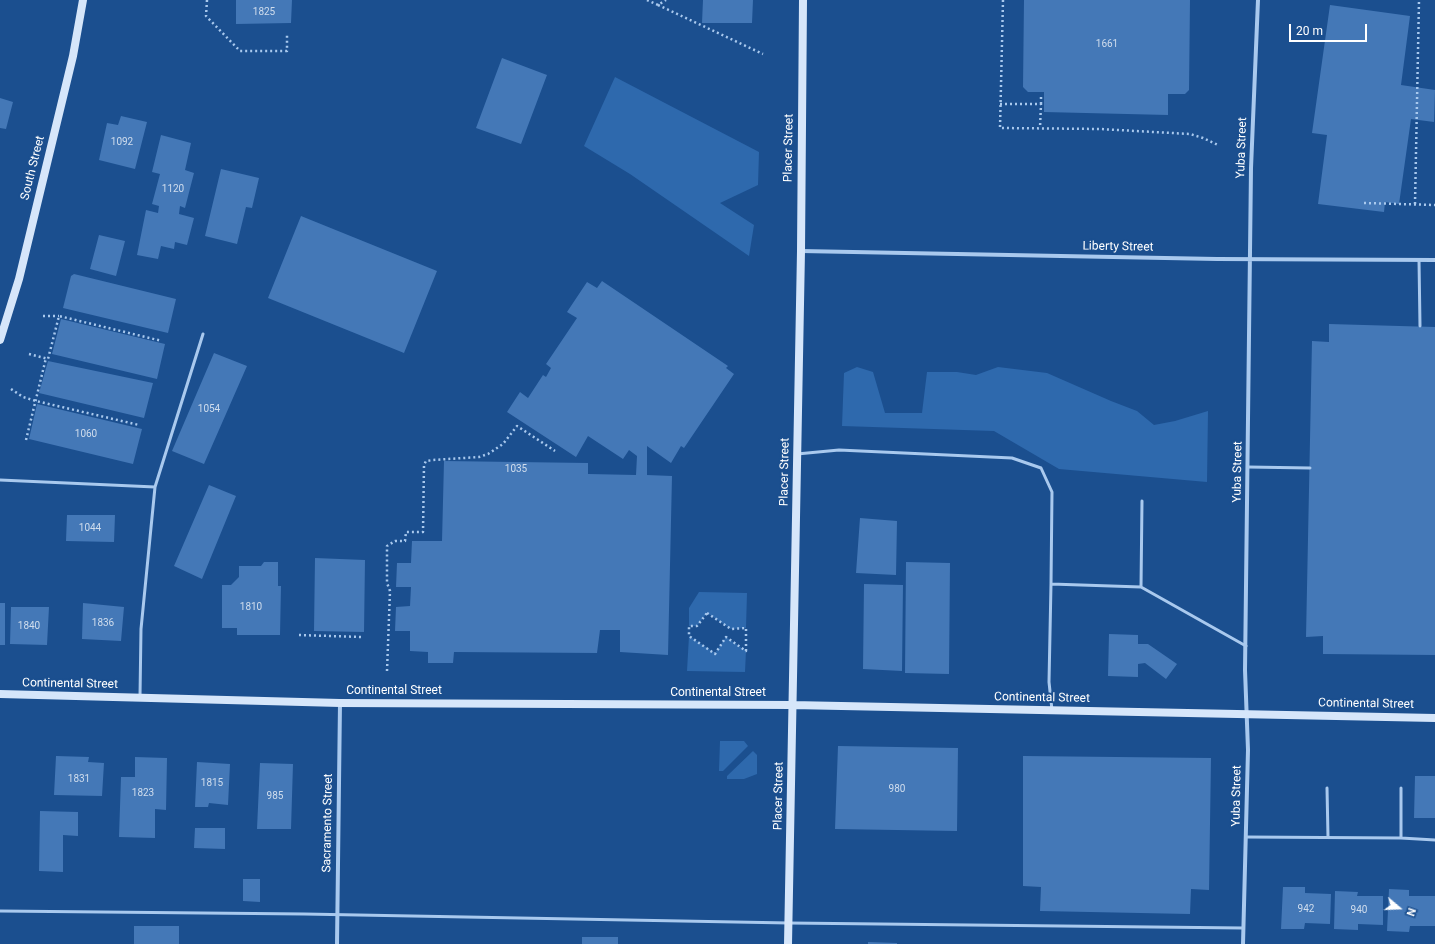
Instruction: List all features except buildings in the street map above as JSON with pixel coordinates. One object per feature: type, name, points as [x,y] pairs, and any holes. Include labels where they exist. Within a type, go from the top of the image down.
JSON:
[{"type":"street","name":"South Street","points":[[0,340],[19,279],[73,56],[83,0]]},
{"type":"street","name":"Placer Street","points":[[788,944],[797,454],[803,0]]},
{"type":"street","name":"Yuba Street","points":[[1243,944],[1248,750],[1246,714],[1246,646],[1251,168],[1258,0]]},
{"type":"street","name":"Liberty Street","points":[[800,251],[1251,259],[1435,260]]},
{"type":"street","name":"Continental Street","points":[[0,694],[340,703],[792,705],[1435,718]]},
{"type":"street","name":"Sacramento Street","points":[[336,944],[340,703]]},
{"type":"lane","points":[[1419,260],[1420,326]]},
{"type":"lane","points":[[140,698],[141,629],[155,487],[203,334]]},
{"type":"lane","points":[[797,454],[839,450],[1012,458],[1041,468],[1052,492],[1049,682],[1052,710]]},
{"type":"lane","points":[[1248,467],[1310,468]]},
{"type":"lane","points":[[0,480],[155,487]]},
{"type":"lane","points":[[1142,501],[1142,587]]},
{"type":"lane","points":[[1051,584],[1142,587],[1246,646]]},
{"type":"lane","points":[[1327,788],[1328,837]]},
{"type":"lane","points":[[1401,788],[1401,838]]},
{"type":"lane","points":[[1246,837],[1401,838],[1435,840]]},
{"type":"lane","points":[[0,911],[336,914],[789,923],[1243,928]]},
{"type":"path","points":[[207,0],[206,16],[240,52],[287,51],[287,34]]},
{"type":"path","points":[[647,0],[763,54]]},
{"type":"path","points":[[658,5],[666,0]]},
{"type":"path","points":[[1003,0],[1000,128],[1100,129],[1190,134],[1204,138],[1218,145]]},
{"type":"path","points":[[1415,204],[1419,0]]},
{"type":"path","points":[[1040,128],[1041,94]]},
{"type":"path","points":[[1000,104],[1041,104]]},
{"type":"path","points":[[1364,203],[1435,205]]},
{"type":"path","points":[[43,316],[59,316],[162,341]]},
{"type":"path","points":[[26,440],[46,358],[48,358],[59,316]]},
{"type":"path","points":[[29,354],[46,358]]},
{"type":"path","points":[[11,389],[23,397],[36,401],[139,425]]},
{"type":"path","points":[[387,671],[390,591],[387,583],[387,546],[395,541],[405,541],[406,532],[423,532],[424,465],[426,462],[433,460],[479,457],[488,454],[503,444],[517,426],[555,451]]},
{"type":"path","points":[[707,613],[731,629],[746,628],[746,651],[726,637],[715,654],[689,636],[689,626],[697,626],[707,613]]},
{"type":"path","points":[[299,635],[361,637]]},
{"type":"shaded area","points":[[615,77],[759,152],[758,185],[720,203],[754,225],[749,256],[630,174],[584,146]]},
{"type":"shaded area","points":[[857,367],[873,372],[885,413],[922,413],[927,372],[957,372],[976,375],[998,367],[1047,373],[1137,411],[1154,425],[1175,421],[1208,411],[1207,482],[1059,469],[994,431],[842,426],[844,373]]},
{"type":"shaded area","points":[[699,592],[747,593],[746,628],[731,629],[707,613],[697,626],[689,626],[689,608]]},
{"type":"shaded area","points":[[689,636],[715,653],[726,637],[746,651],[745,672],[687,671]]},
{"type":"shaded area","points":[[720,741],[744,741],[748,746],[723,771],[719,771]]},
{"type":"shaded area","points":[[753,751],[757,755],[757,774],[744,779],[727,779],[727,776]]}]
